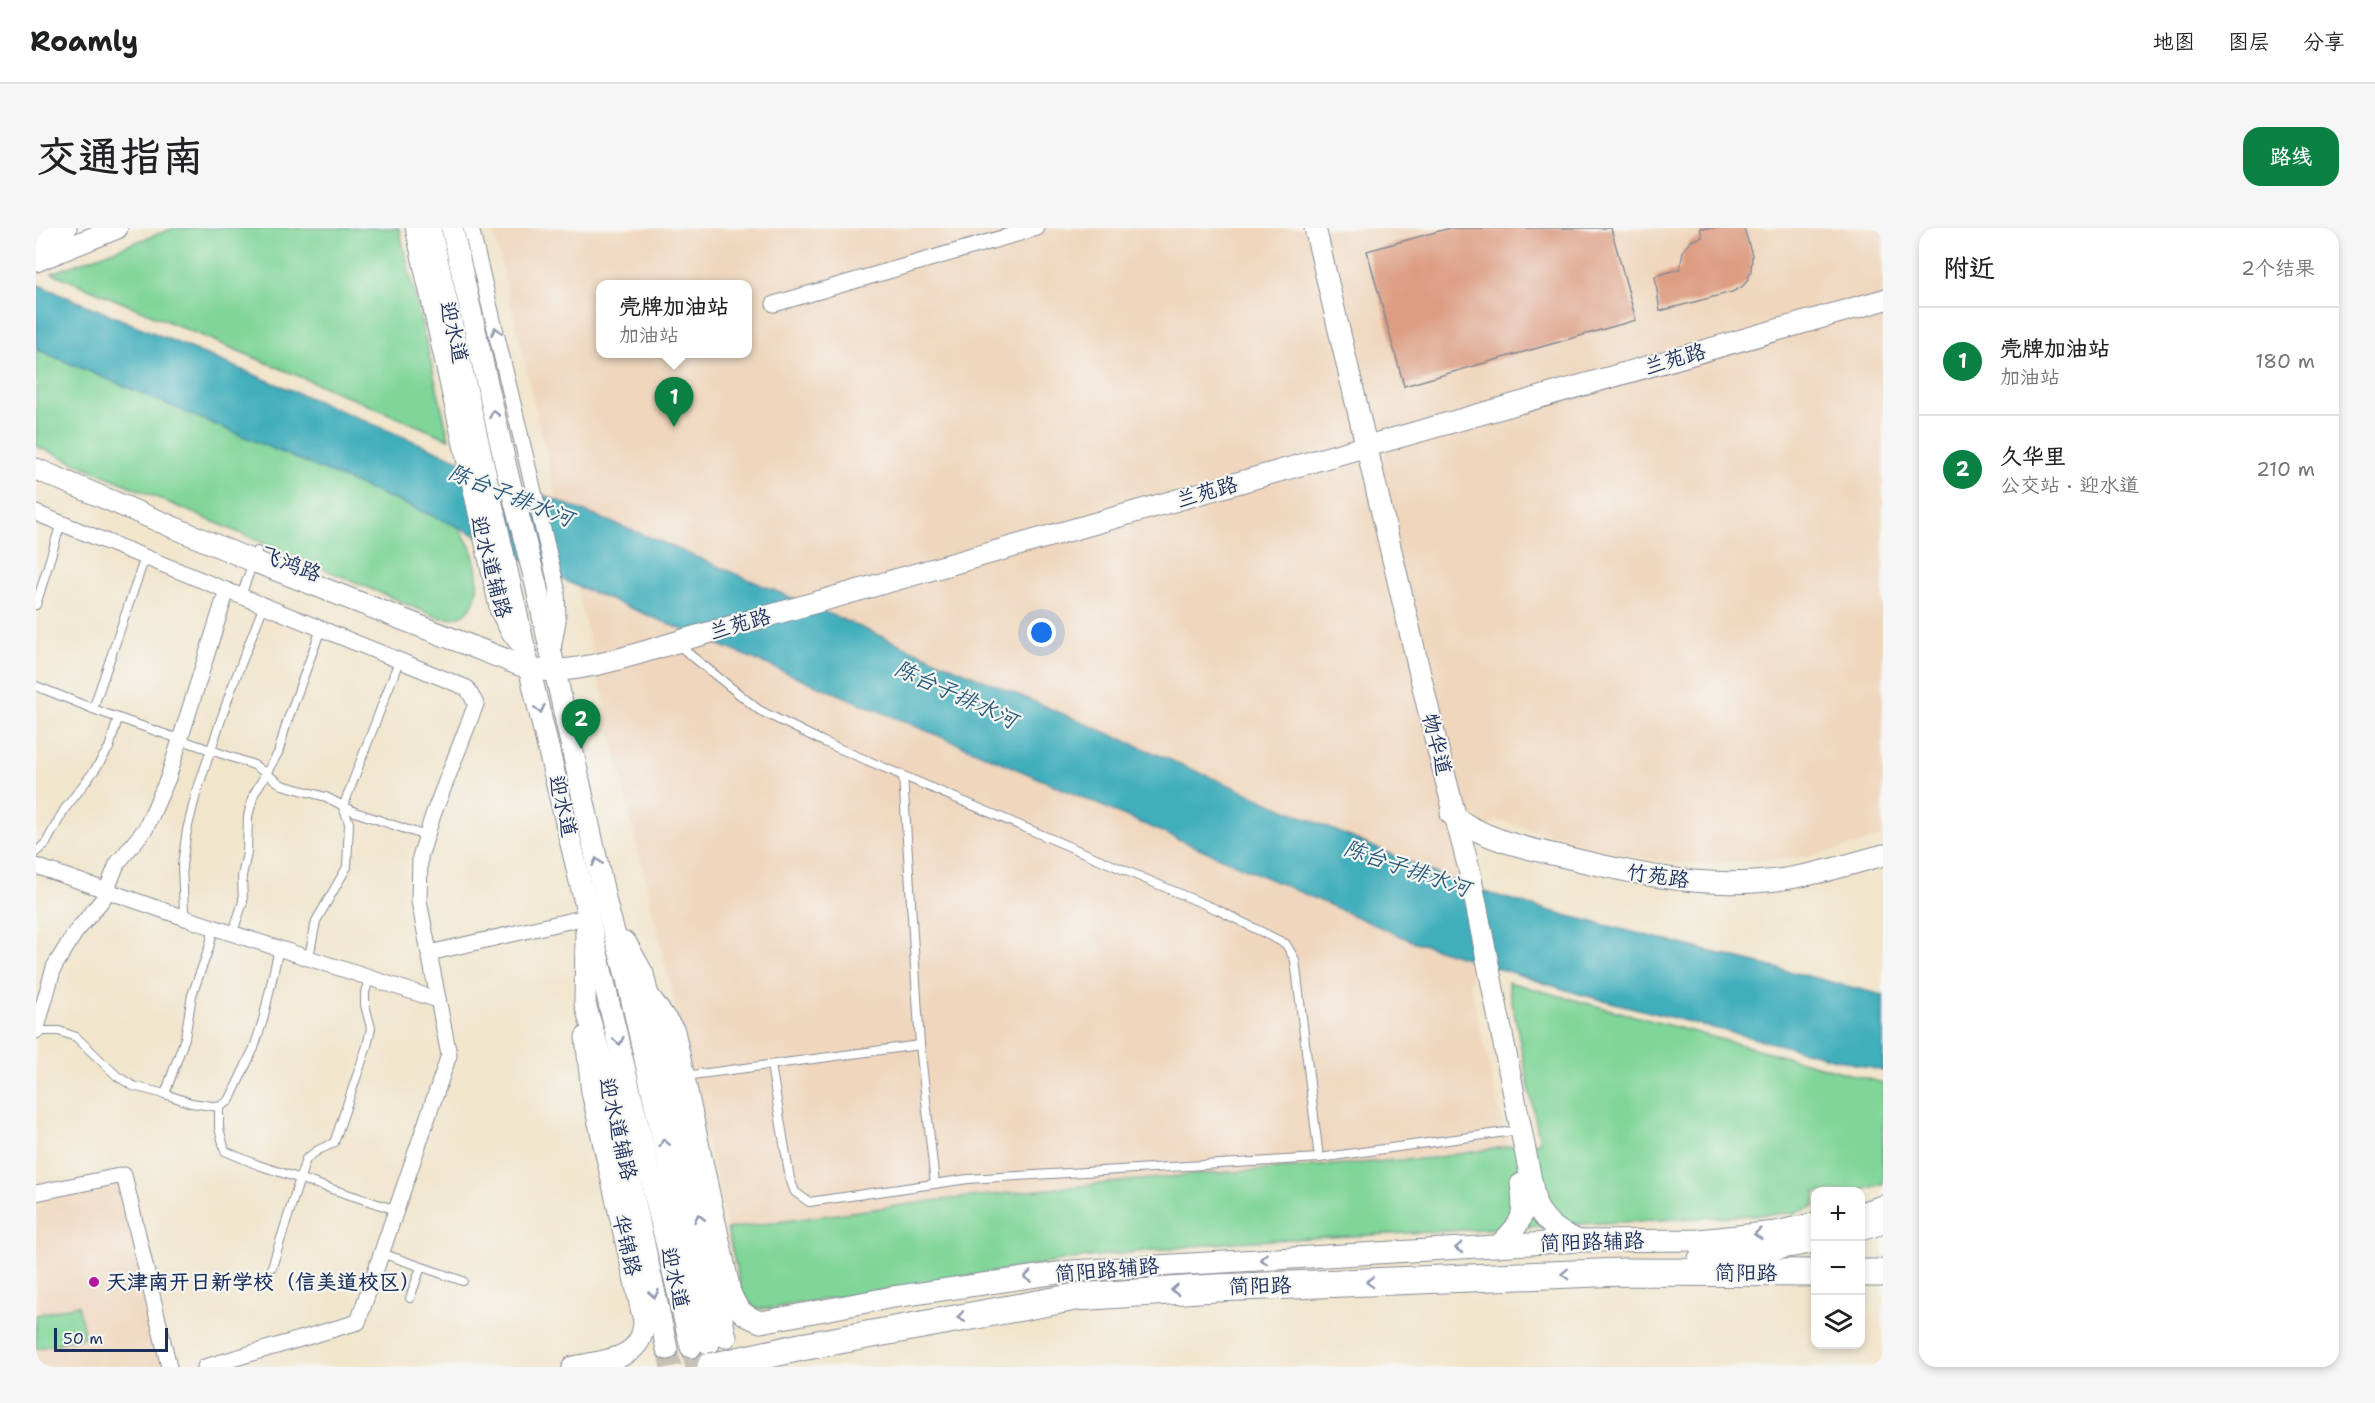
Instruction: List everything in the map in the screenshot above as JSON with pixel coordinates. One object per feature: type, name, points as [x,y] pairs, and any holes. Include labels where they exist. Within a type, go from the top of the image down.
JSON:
[{"type":"highway","points":[[1865,1225],[1883,1220]]},
{"type":"highway","points":[[1623,1272],[1811,1240]]},
{"type":"highway","name":"简阳路","points":[[710,1349],[801,1347],[1076,1297],[1215,1288],[1623,1272],[1811,1273]]},
{"type":"highway","points":[[1865,1273],[1883,1273]]},
{"type":"street","points":[[36,253],[66,228]]},
{"type":"street","points":[[36,253],[117,228]]},
{"type":"street","name":"迎水道辅路","points":[[413,228],[498,612],[528,662]]},
{"type":"street","name":"迎水道","points":[[430,228],[528,662],[710,1349]]},
{"type":"street","name":"迎水道","points":[[452,228],[507,471],[546,581],[553,665],[593,911]]},
{"type":"street","points":[[471,228],[529,469],[546,581]]},
{"type":"street","points":[[774,304],[1037,228]]},
{"type":"street","name":"物华道","points":[[1305,228],[1362,445],[1452,811],[1516,1131],[1540,1213],[1570,1238],[1581,1241]]},
{"type":"street","name":"物华道","points":[[1315,228],[1362,445]]},
{"type":"street","name":"兰苑路","points":[[1362,445],[1883,294]]},
{"type":"street","name":"兰苑路","points":[[528,662],[553,665],[575,658],[678,638],[1883,300]]},
{"type":"street","name":"飞鸿路","points":[[36,455],[255,556]]},
{"type":"street","name":"飞鸿路","points":[[36,469],[528,662]]},
{"type":"street","points":[[36,513],[467,688],[476,704],[420,857],[419,901],[449,1054],[358,1322],[205,1367]]},
{"type":"street","points":[[37,1031],[54,967],[75,933],[103,899],[117,864],[146,828],[168,778],[180,738],[234,593]]},
{"type":"street","name":"竹苑路","points":[[1452,811],[1482,826],[1541,845],[1605,861],[1669,872],[1723,875],[1774,872],[1833,861],[1883,847]]},
{"type":"street","name":"竹苑路","points":[[1452,811],[1476,830],[1534,850],[1624,871],[1685,880],[1715,883],[1764,881],[1805,875],[1883,855]]},
{"type":"street","points":[[36,866],[188,919],[438,1000]]},
{"type":"street","points":[[429,953],[593,911],[643,974],[710,1349]]},
{"type":"street","name":"迎水道辅路","points":[[593,911],[585,1004],[609,1085],[667,1349]]},
{"type":"street","name":"简阳路辅路","points":[[646,992],[674,1031],[730,1292],[736,1309],[745,1317],[761,1322],[893,1297],[1072,1271],[1581,1241],[1699,1240],[1776,1232],[1811,1224]]},
{"type":"street","name":"华锦路","points":[[573,1367],[630,1352],[638,1346],[642,1338],[644,1321],[592,1092],[587,1057],[585,1004]]},
{"type":"street","name":"物华道","points":[[1498,1246],[1519,1225],[1523,1211],[1516,1131]]},
{"type":"street","points":[[36,1193],[124,1175],[170,1367]]},
{"type":"street","points":[[1865,1211],[1883,1206]]},
{"type":"lane","points":[[36,605],[61,523]]},
{"type":"lane","points":[[234,593],[255,556]]},
{"type":"lane","points":[[93,709],[145,557]]},
{"type":"lane","points":[[188,919],[184,912],[182,864],[187,830],[210,751],[264,605]]},
{"type":"lane","points":[[233,932],[243,902],[242,876],[247,853],[248,816],[254,794],[278,753],[286,722],[321,628]]},
{"type":"lane","points":[[678,638],[759,711],[824,742],[1218,910],[1286,944],[1295,960],[1319,1158]]},
{"type":"lane","points":[[309,957],[316,921],[347,867],[349,823],[343,807],[399,661]]},
{"type":"lane","points":[[36,686],[93,709],[254,765],[282,784],[326,797],[370,818],[426,836]]},
{"type":"lane","points":[[36,852],[46,843],[64,810],[109,748],[118,718]]},
{"type":"lane","points":[[903,776],[920,1046],[935,1184]]},
{"type":"lane","points":[[165,1094],[185,1038],[192,995],[214,927]]},
{"type":"lane","points":[[37,1031],[59,1031],[76,1037],[117,1076],[133,1086],[191,1103],[219,1107],[229,1101],[254,1048],[263,1020],[279,948]]},
{"type":"lane","points":[[272,1267],[306,1159],[318,1150],[334,1143],[339,1129],[371,1028],[365,998],[370,977]]},
{"type":"lane","points":[[684,1076],[920,1046]]},
{"type":"lane","points":[[771,1065],[790,1179],[795,1192],[808,1202],[968,1179],[1319,1158],[1516,1131]]},
{"type":"lane","points":[[219,1107],[219,1128],[225,1151],[258,1165],[396,1210]]},
{"type":"lane","points":[[381,1253],[463,1281]]},
{"type":"lane","points":[[410,1298],[421,1267]]},
{"type":"shaded area","points":[[493,228],[1883,228],[1883,837],[1837,850],[1795,858],[1708,864],[1661,861],[1608,851],[1570,842],[1504,821],[1492,822],[1476,844],[1470,983],[1508,1147],[727,1229]]},
{"type":"shaded area","name":"天津南开日新学校（信美道校区）","points":[[129,1174],[170,1367],[36,1367],[36,1196]]},
{"type":"green space","points":[[174,228],[399,228],[449,439],[52,273]]},
{"type":"green space","points":[[36,349],[459,527],[472,552],[477,576],[475,599],[470,608],[462,615],[452,618],[437,617],[36,446]]},
{"type":"green space","points":[[1508,982],[1883,1083],[1883,1184],[1865,1189],[1865,1187],[1811,1187],[1811,1207],[1794,1213],[1234,1242],[1087,1257],[757,1309],[743,1297],[727,1229],[940,1200],[1190,1175],[1431,1158],[1540,1142]]},
{"type":"green space","points":[[78,1305],[85,1337],[36,1349],[36,1315]]},
{"type":"water","name":"陈台子排水河","points":[[36,284],[659,541],[1467,887],[1565,915],[1883,995],[1883,1071],[1579,994],[1412,941],[978,752],[570,583],[459,527],[36,349]]},
{"type":"building","points":[[1450,228],[1611,228],[1636,320],[1404,386],[1367,251]]},
{"type":"building","points":[[1700,228],[1744,228],[1752,255],[1751,270],[1747,281],[1742,287],[1732,292],[1660,311],[1655,276],[1680,269],[1683,251],[1691,241],[1702,237]]},
{"type":"tunnel","points":[[691,1347],[696,1367]]},
{"type":"tunnel","points":[[667,1349],[671,1367]]},
{"type":"place","name":"壳牌加油站","points":[[674,427]]},
{"type":"place","name":"久华里","points":[[581,749]]},
{"type":"place","name":"天津南开日新学校（信美道校区）","points":[[94,1282]]}]
